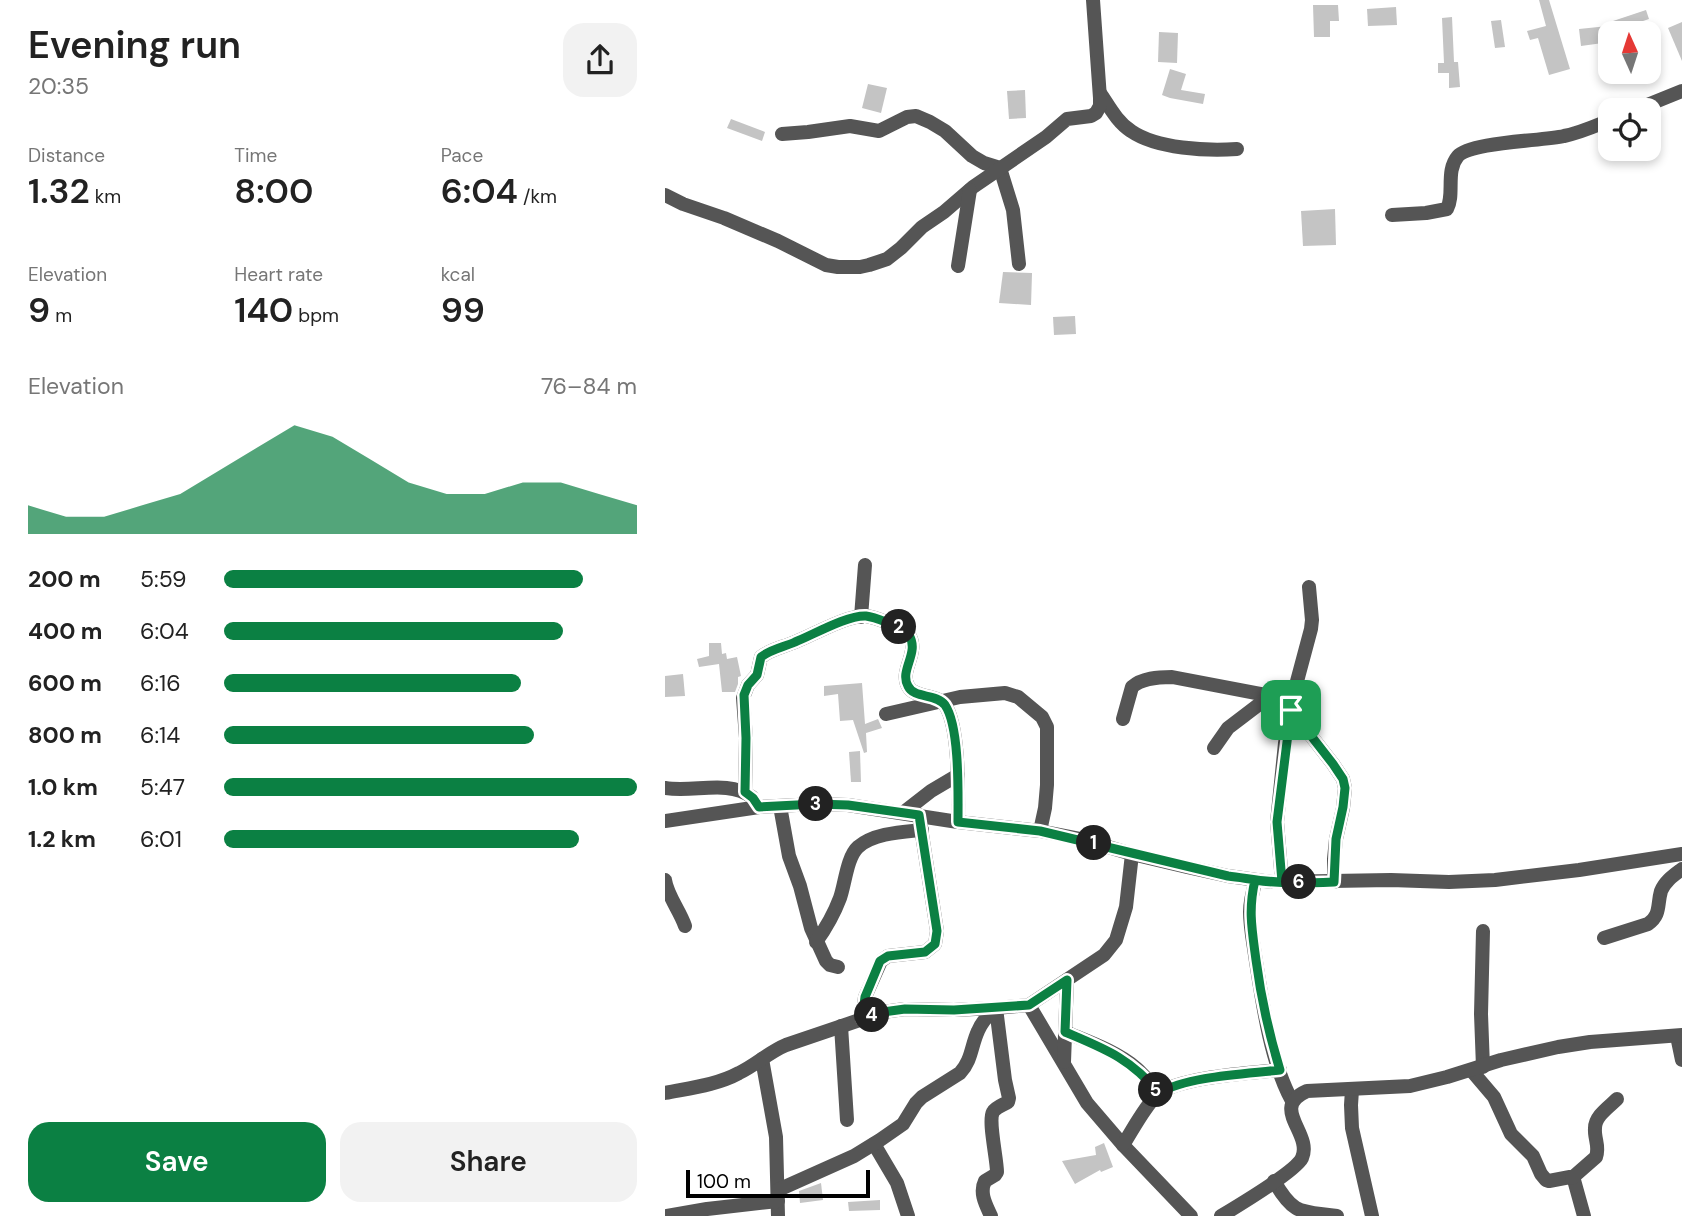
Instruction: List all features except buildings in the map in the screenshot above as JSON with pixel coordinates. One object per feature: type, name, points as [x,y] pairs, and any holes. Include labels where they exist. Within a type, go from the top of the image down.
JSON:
[{"type":"street","points":[[665,195],[733,222],[826,265],[860,267],[887,259],[922,227],[1067,119],[1095,113],[1100,106],[1100,93],[1093,0]]},
{"type":"street","points":[[1661,99],[1682,91]]},
{"type":"street","points":[[1100,93],[1122,124],[1151,141],[1211,151],[1237,149]]},
{"type":"street","points":[[782,134],[850,126],[879,131],[907,117],[916,116],[945,131],[972,156],[1000,168]]},
{"type":"street","points":[[1392,215],[1447,209],[1450,204],[1449,186],[1454,163],[1459,155],[1465,152],[1487,146],[1566,136],[1598,124]]},
{"type":"street","points":[[1000,168],[1013,210],[1019,264]]},
{"type":"street","points":[[958,266],[970,190]]},
{"type":"street","points":[[861,617],[865,565]]},
{"type":"street","points":[[1282,882],[1277,822],[1291,705],[1311,629],[1309,587]]},
{"type":"street","points":[[745,792],[744,695],[757,675],[761,657],[838,623],[861,617],[881,620],[906,631],[912,643],[911,661],[906,674],[908,688],[941,701],[947,709],[956,747],[958,822]]},
{"type":"street","points":[[1123,719],[1132,687],[1143,680],[1155,678],[1172,677],[1270,696],[1291,705],[1343,779],[1345,788],[1336,839],[1334,882]]},
{"type":"street","points":[[886,714],[960,697],[1009,693],[1017,696],[1044,719],[1047,727],[1047,785],[1040,831]]},
{"type":"street","points":[[1215,748],[1228,728],[1270,696]]},
{"type":"street","points":[[904,813],[931,791],[958,775]]},
{"type":"street","points":[[665,788],[682,790],[734,787],[753,798],[759,807]]},
{"type":"street","points":[[665,821],[759,807],[848,805],[904,813],[921,822]]},
{"type":"street","points":[[780,806],[789,856],[816,942],[826,961],[838,967]]},
{"type":"street","points":[[816,942],[839,900],[857,848],[877,837],[921,822],[958,822],[1040,831],[1228,876],[1282,882],[1495,880],[1682,854]]},
{"type":"street","points":[[862,1019],[865,997],[880,961],[888,956],[925,952],[935,944],[937,931],[921,822]]},
{"type":"street","points":[[665,1093],[725,1080],[774,1050],[883,1012],[1029,1005],[1104,955],[1116,940],[1126,907],[1132,854]]},
{"type":"street","points":[[1604,938],[1654,920],[1658,914],[1661,890],[1669,879],[1682,869]]},
{"type":"street","points":[[665,880],[685,926]]},
{"type":"street","points":[[1221,1216],[1274,1181],[1300,1162],[1302,1157],[1302,1139],[1293,1121],[1292,1101],[1271,1042],[1262,1001],[1250,914],[1255,880]]},
{"type":"street","points":[[1483,931],[1477,1069],[1498,1103],[1511,1134],[1533,1156],[1544,1178],[1549,1181],[1572,1178],[1596,1157],[1598,1145],[1595,1124],[1617,1099]]},
{"type":"street","points":[[1064,1064],[1067,980]]},
{"type":"street","points":[[1029,1005],[1087,1103],[1191,1216]]},
{"type":"street","points":[[667,1216],[778,1195],[874,1144],[903,1124],[922,1097],[965,1068],[979,1028],[996,1008]]},
{"type":"street","points":[[991,1216],[983,1189],[985,1181],[997,1173],[992,1114],[995,1109],[1008,1102],[1009,1098],[996,1008]]},
{"type":"street","points":[[841,1026],[847,1120]]},
{"type":"street","points":[[1065,1032],[1122,1058],[1136,1068],[1159,1093]]},
{"type":"street","points":[[1292,1101],[1307,1091],[1320,1089],[1410,1086],[1512,1058],[1590,1042],[1680,1035],[1682,1060]]},
{"type":"street","points":[[762,1059],[776,1137],[778,1216]]},
{"type":"street","points":[[1123,1145],[1150,1103],[1167,1088],[1220,1076],[1280,1070]]},
{"type":"street","points":[[1352,1090],[1352,1128],[1372,1216]]},
{"type":"street","points":[[874,1144],[897,1183],[908,1216]]},
{"type":"street","points":[[1572,1178],[1584,1216]]},
{"type":"street","points":[[1274,1181],[1284,1198],[1302,1212],[1337,1216]]},
{"type":"route","points":[[1291,710],[1277,822],[1280,859],[1282,882],[1272,882],[1228,876],[1040,831],[958,822],[956,747],[947,709],[941,701],[908,688],[906,674],[911,661],[912,643],[906,631],[897,625],[866,616],[838,623],[761,657],[757,675],[744,695],[745,792],[759,807],[848,805],[919,815],[937,931],[935,944],[925,952],[888,956],[880,961],[865,997],[862,1019],[905,1009],[954,1010],[1029,1005],[1067,980],[1065,1032],[1122,1058],[1136,1068],[1159,1093],[1167,1088],[1220,1076],[1280,1070],[1262,1001],[1250,914],[1251,897],[1255,880],[1272,882],[1317,882],[1334,882],[1336,839],[1345,788],[1343,779],[1333,764],[1291,710]]}]
